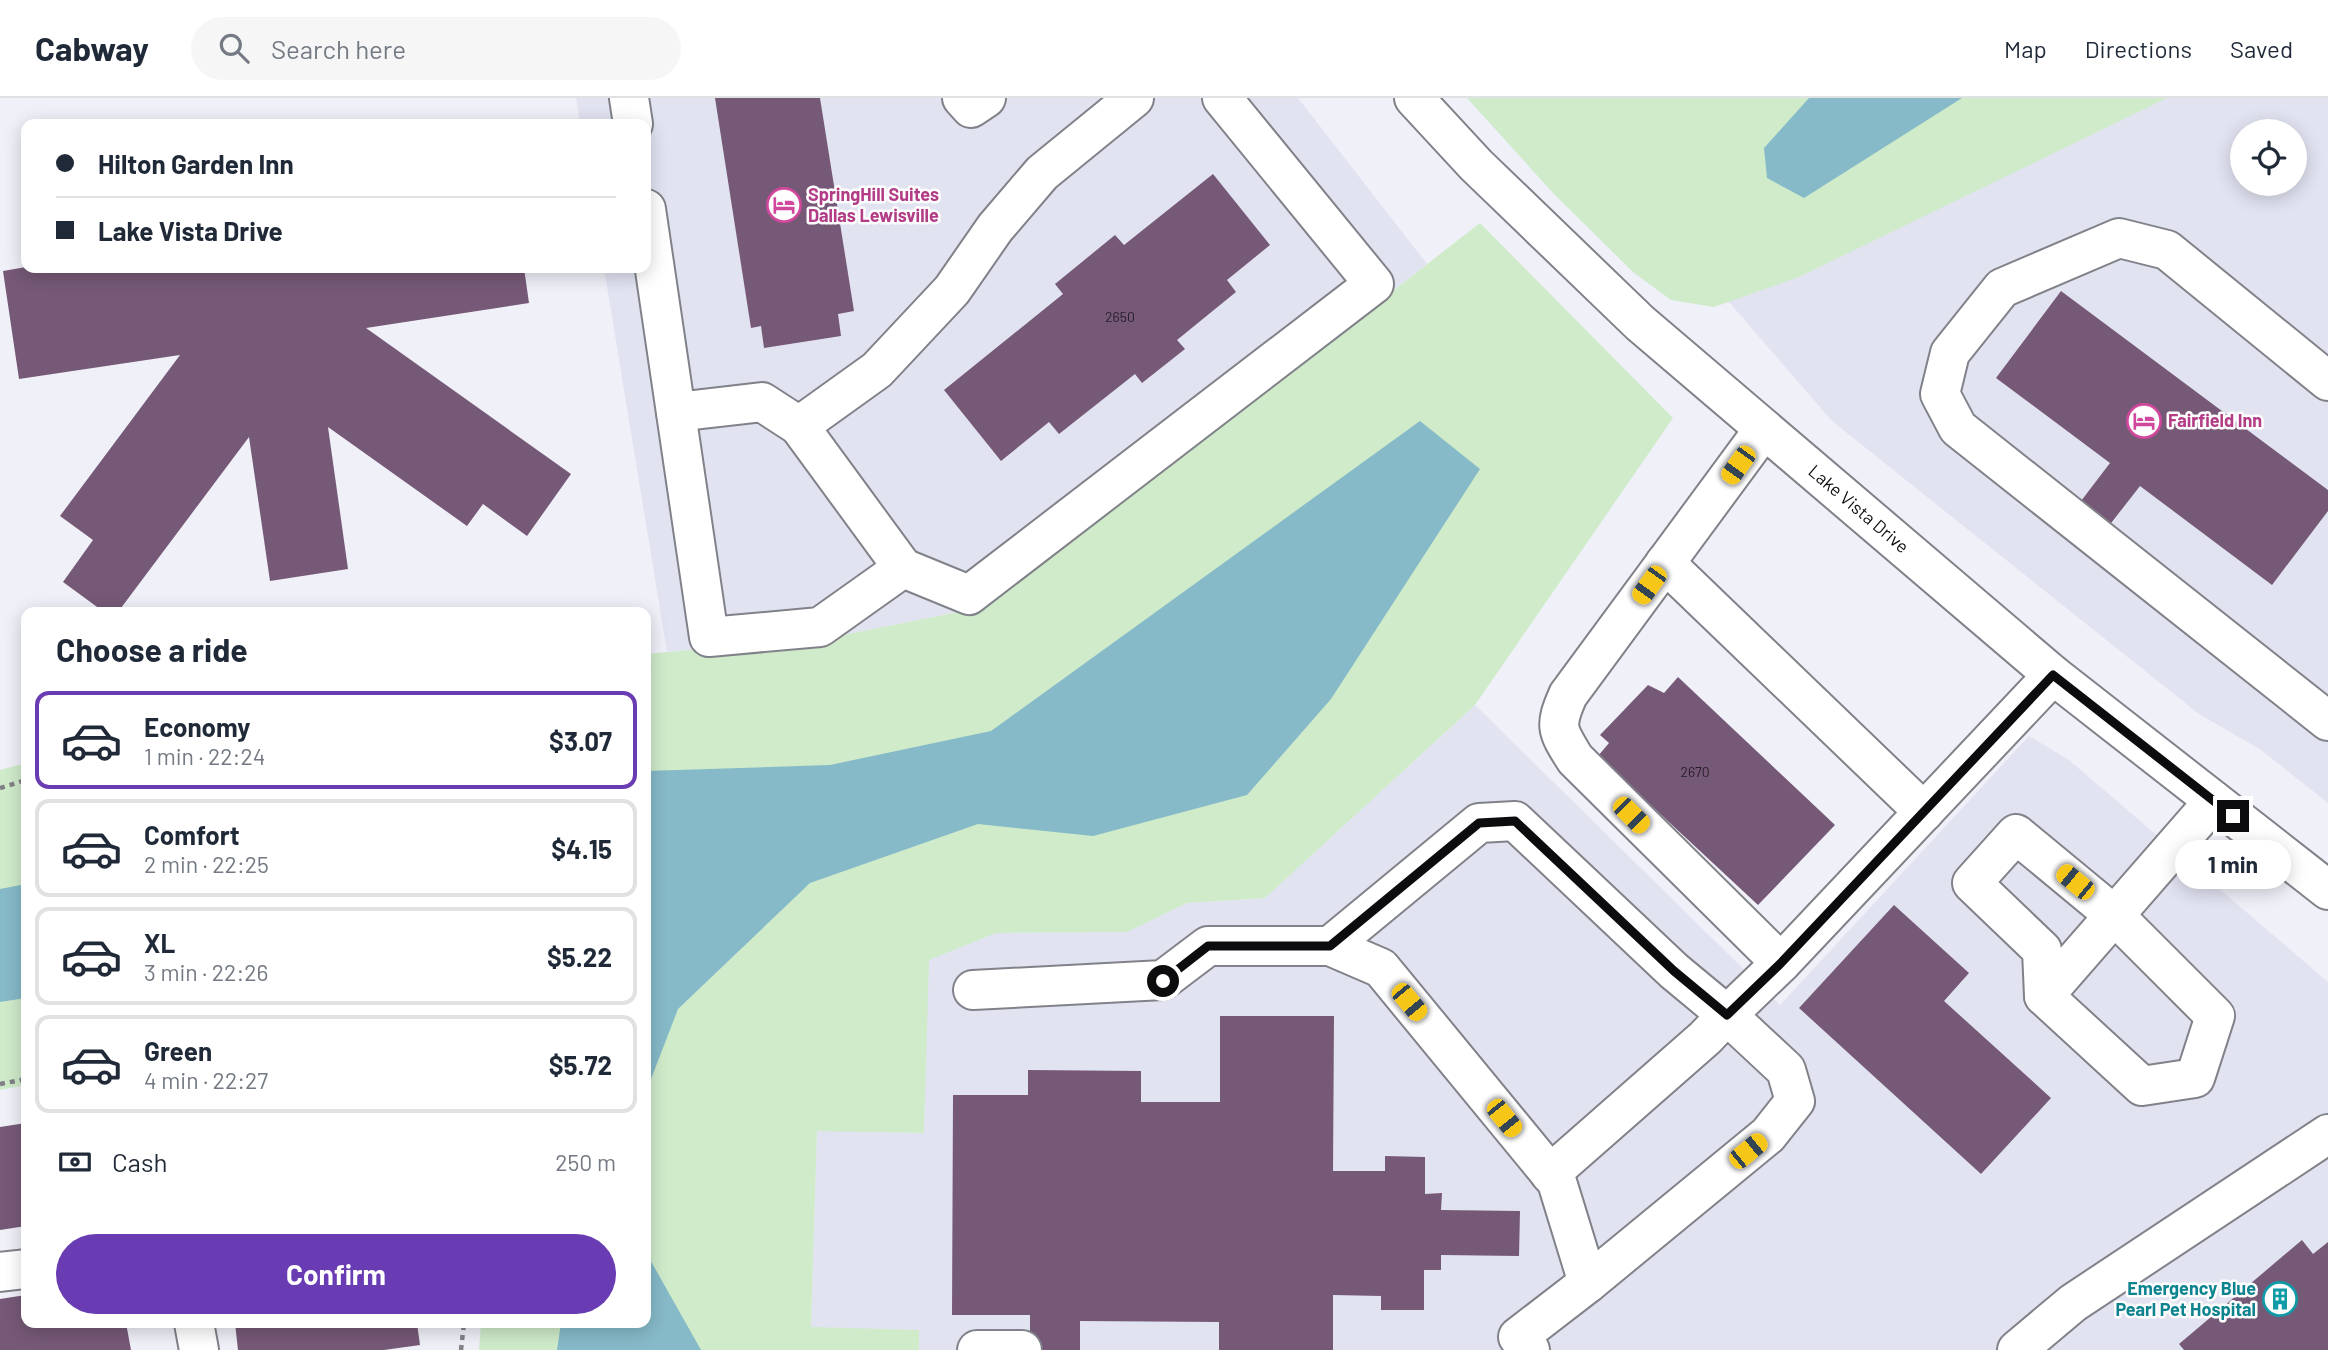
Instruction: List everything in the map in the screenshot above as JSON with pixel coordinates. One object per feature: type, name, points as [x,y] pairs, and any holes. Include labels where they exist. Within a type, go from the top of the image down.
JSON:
[{"type":"street","points":[[629,98],[632,119]]},
{"type":"street","points":[[962,98],[971,108],[985,98]]},
{"type":"street","points":[[799,426],[877,370],[952,290],[995,228],[1042,173],[1134,98]]},
{"type":"street","points":[[676,412],[762,402],[799,426],[903,568],[969,595],[1374,284],[1222,98]]},
{"type":"street","name":"Lake Vista Drive","points":[[1414,98],[1476,165],[1640,323],[2053,675],[2328,890]]},
{"type":"street","points":[[2324,710],[2278,683],[1958,428],[1940,394],[1950,353],[2002,288],[2119,238],[2167,250],[2328,381]]},
{"type":"street","points":[[651,243],[709,637],[821,627],[903,568]]},
{"type":"street","points":[[1764,429],[1568,695],[1558,719],[1563,739],[1575,759],[1781,963]]},
{"type":"street","points":[[1665,563],[1924,812]]},
{"type":"street","points":[[1550,1174],[1705,1038],[1781,963],[2053,675]]},
{"type":"street","points":[[2044,996],[2214,801]]},
{"type":"street","points":[[1330,946],[1479,823],[1515,821],[1674,971],[1727,1015],[1786,1070],[1795,1101],[1768,1135],[1516,1345]]},
{"type":"street","points":[[2016,834],[2114,915],[2215,1016],[2195,1078],[2141,1086],[2044,996],[2042,950],[1972,883],[2016,834]]},
{"type":"street","points":[[973,990],[1163,981],[1208,946],[1330,946],[1381,968],[1557,1182],[1588,1283]]},
{"type":"street","points":[[2017,1350],[2073,1303],[2328,1134]]},
{"type":"street","points":[[0,1272],[21,1270]]},
{"type":"street","points":[[195,1328],[199,1350]]},
{"type":"street","points":[[977,1350],[1022,1350]]},
{"type":"path","points":[[0,788],[21,782]]},
{"type":"path","points":[[0,1084],[21,1080]]},
{"type":"path","points":[[461,1350],[463,1328]]},
{"type":"shaded area","points":[[576,98],[1298,98],[1427,264],[988,606],[833,637],[667,652],[605,273],[651,273],[651,119],[579,119]]},
{"type":"shaded area","points":[[2121,98],[2328,98],[2328,803],[2261,750],[2199,714],[1832,421],[1715,286]]},
{"type":"shaded area","points":[[1475,705],[1780,1005],[2029,736],[2069,760],[2328,982],[2328,1350],[919,1350],[919,1331],[811,1328],[817,1130],[924,1133],[928,960],[996,933],[1127,932],[1187,903],[1265,898]]},
{"type":"green space","points":[[1467,98],[2167,98],[1799,277],[1714,307],[1671,300],[1633,272],[1554,194]]},
{"type":"green space","points":[[1480,223],[1673,418],[1475,705],[1265,898],[1187,903],[1127,932],[996,933],[929,960],[924,1133],[817,1131],[811,1327],[919,1330],[919,1350],[479,1350],[481,1328],[651,1328],[651,654],[833,637],[988,606]]},
{"type":"green space","points":[[21,764],[21,1086],[0,1090],[0,770]]},
{"type":"water","points":[[1809,98],[1962,98],[1804,198],[1767,178],[1764,148]]},
{"type":"water","points":[[1420,421],[1480,469],[1331,699],[1247,795],[1093,836],[978,824],[810,883],[678,1009],[651,1079],[651,771],[830,765],[991,731]]},
{"type":"water","points":[[21,885],[21,999],[0,1002],[0,889]]},
{"type":"water","points":[[651,1261],[701,1350],[557,1350],[560,1328],[651,1328]]},
{"type":"building","name":"SpringHill Suites Dallas Lewisville","points":[[715,98],[820,98],[854,311],[838,314],[841,336],[764,348],[761,326],[751,328]]},
{"type":"building","points":[[1213,174],[1270,245],[1227,280],[1236,292],[1177,340],[1185,349],[1142,383],[1135,374],[1059,434],[1049,422],[1001,461],[944,390],[1063,294],[1055,284],[1115,235],[1124,245]]},
{"type":"building","points":[[21,268],[21,273],[525,273],[529,303],[366,328],[571,474],[527,536],[483,504],[467,526],[328,427],[348,569],[270,581],[249,437],[122,607],[97,607],[63,582],[93,540],[60,516],[180,355],[19,379],[3,271]]},
{"type":"building","name":"Fairfield Inn","points":[[2061,291],[2328,490],[2328,511],[2272,585],[2140,486],[2108,527],[2078,505],[2110,463],[1996,378]]},
{"type":"building","points":[[1678,677],[1835,825],[1758,905],[1598,756],[1609,743],[1600,735],[1648,685],[1664,693]]},
{"type":"building","points":[[1894,905],[1969,973],[1944,1001],[2051,1098],[1981,1174],[1799,1008]]},
{"type":"building","points":[[1220,1016],[1334,1016],[1333,1171],[1385,1171],[1385,1156],[1425,1157],[1425,1194],[1442,1193],[1441,1210],[1520,1211],[1519,1256],[1441,1255],[1441,1270],[1424,1270],[1424,1310],[1381,1310],[1381,1296],[1333,1295],[1333,1350],[1219,1350],[1219,1322],[1080,1321],[1080,1350],[1030,1350],[1030,1315],[952,1315],[953,1095],[1028,1095],[1028,1070],[1141,1071],[1141,1102],[1220,1102]]},
{"type":"building","points":[[21,1124],[21,1227],[0,1230],[0,1127]]},
{"type":"building","name":"Emergency Blue Pearl Pet Hospital","points":[[2302,1240],[2313,1254],[2328,1242],[2328,1350],[2184,1350],[2179,1344]]},
{"type":"building","points":[[21,1296],[21,1328],[127,1328],[131,1350],[0,1350],[0,1299]]},
{"type":"building","points":[[236,1328],[418,1328],[420,1345],[384,1350],[238,1350]]},
{"type":"place","name":"SpringHill Suites Dallas Lewisville","points":[[784,205]]},
{"type":"place","name":"Fairfield Inn","points":[[2144,421]]},
{"type":"place","name":"Emergency Blue Pearl Pet Hospital","points":[[2280,1299]]},
{"type":"route","points":[[1163,981],[1208,946],[1330,946],[1479,823],[1515,821],[1674,971],[1727,1015],[1781,963],[2053,675],[2233,816]]}]
